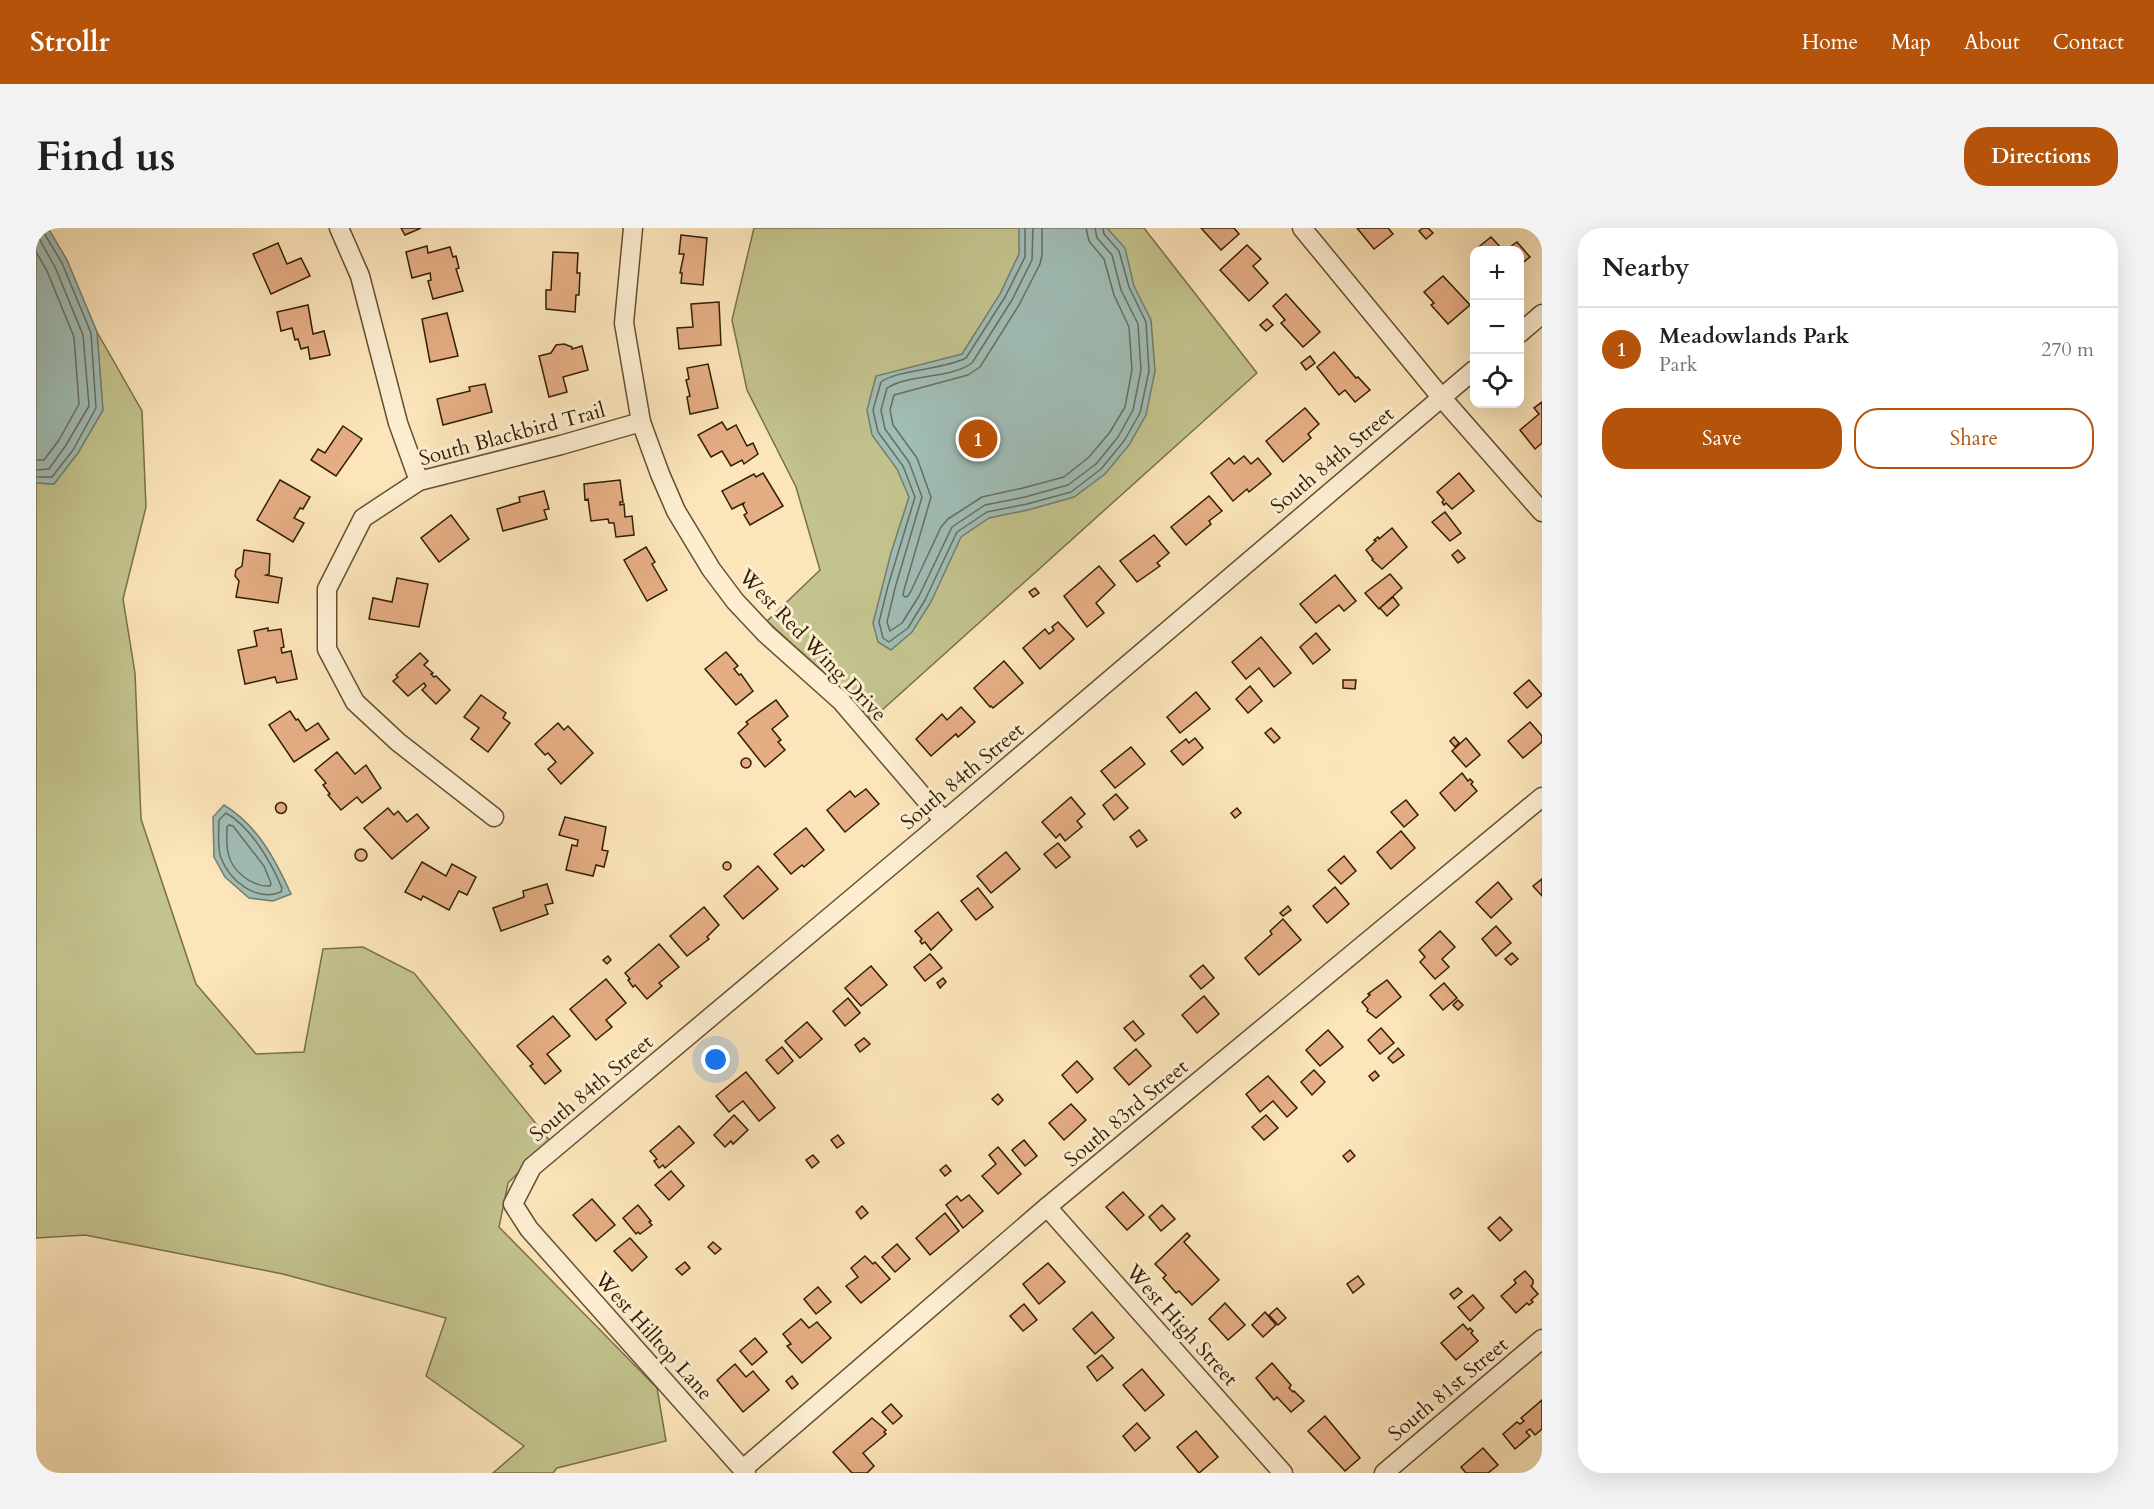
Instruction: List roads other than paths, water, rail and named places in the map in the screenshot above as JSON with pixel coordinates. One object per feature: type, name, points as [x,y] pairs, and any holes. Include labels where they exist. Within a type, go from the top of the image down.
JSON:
[{"type":"street","points":[[339,228],[360,276],[398,423],[419,481]]},
{"type":"street","name":"West Red Wing Drive","points":[[633,228],[624,323],[641,422],[676,511],[717,577],[766,634],[842,701],[944,821]]},
{"type":"street","points":[[1302,228],[1441,398],[1542,512]]},
{"type":"street","points":[[1524,330],[1542,314]]},
{"type":"street","name":"South 84th Street","points":[[529,1229],[513,1204],[532,1167],[944,821],[1470,373]]},
{"type":"street","name":"South Blackbird Trail","points":[[494,817],[398,742],[355,702],[327,649],[327,589],[363,518],[419,481],[641,422]]},
{"type":"street","name":"South 83rd Street","points":[[745,1471],[1047,1207],[1542,797]]},
{"type":"street","name":"West High Street","points":[[1047,1207],[1283,1473]]},
{"type":"street","name":"West Hilltop Lane","points":[[529,1229],[745,1471]]},
{"type":"street","name":"South 81st Street","points":[[1384,1473],[1542,1339]]},
{"type":"water","points":[[36,228],[48,228],[67,260],[97,332],[103,410],[78,453],[54,484],[36,483]]},
{"type":"water","points":[[1019,228],[1107,228],[1125,248],[1134,286],[1151,320],[1155,371],[1146,415],[1129,445],[1105,474],[1074,497],[989,518],[961,537],[931,602],[912,632],[891,650],[878,642],[873,623],[891,553],[909,497],[897,469],[872,435],[867,410],[876,376],[962,354],[1000,294],[1019,254]]},
{"type":"water","points":[[224,805],[236,813],[256,833],[279,868],[291,894],[273,901],[249,898],[225,877],[214,857],[213,817]]},
{"type":"place","name":"Meadowlands Park","points":[[978,439]]}]
